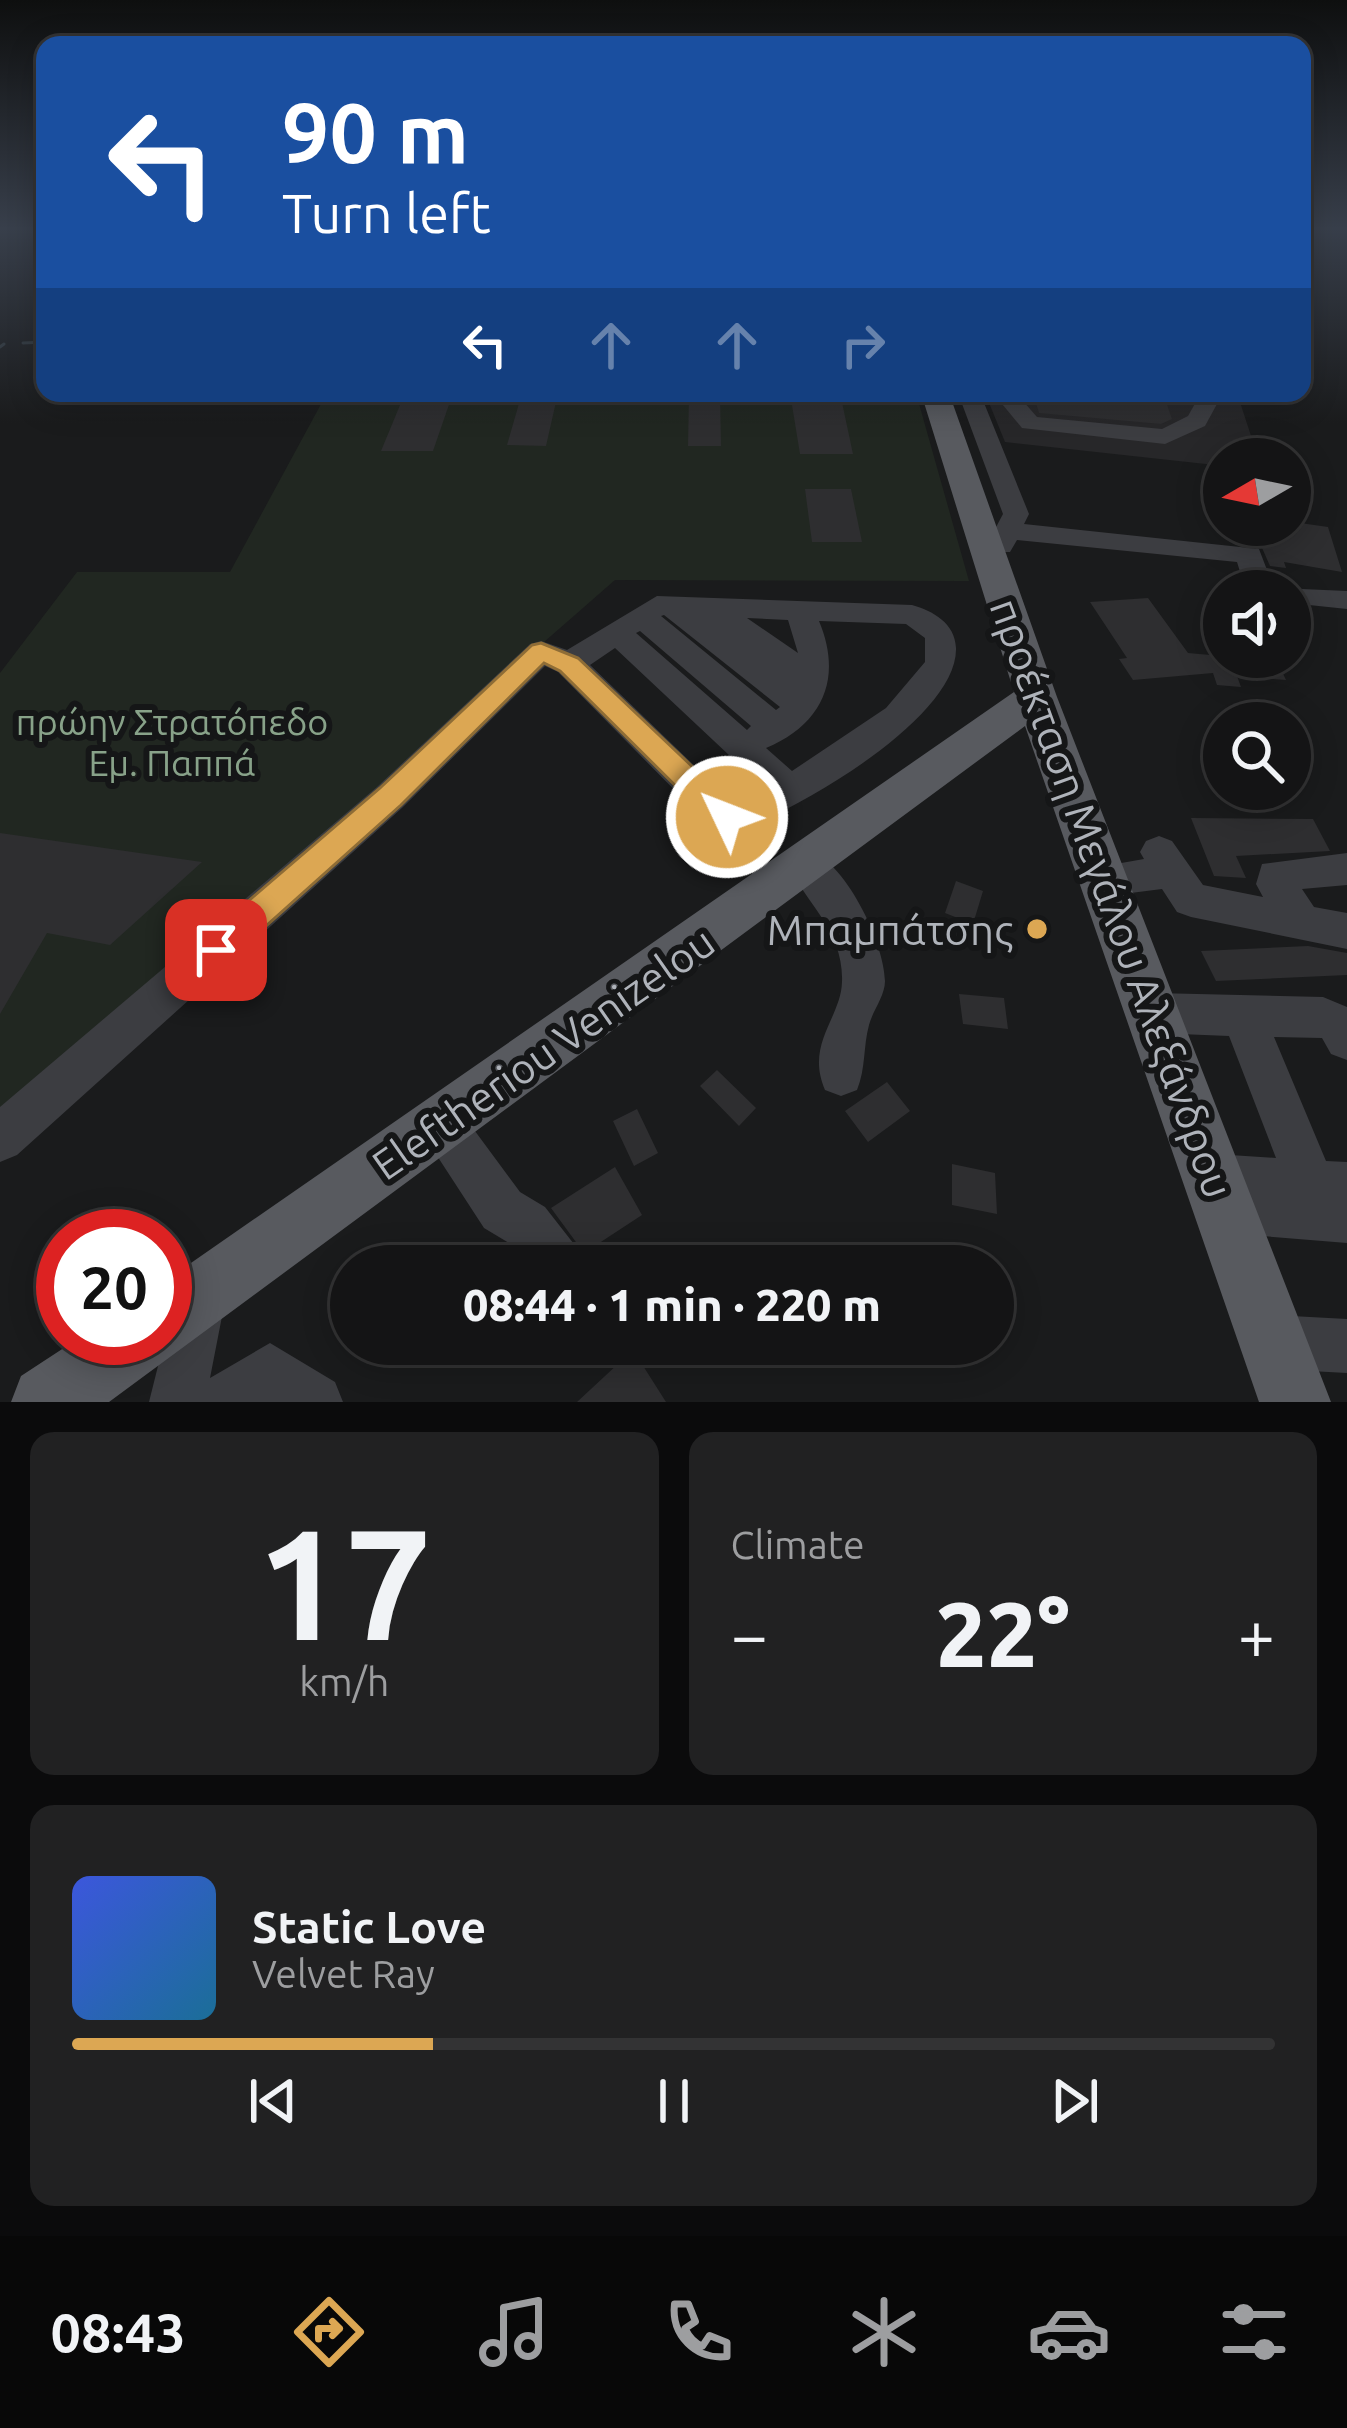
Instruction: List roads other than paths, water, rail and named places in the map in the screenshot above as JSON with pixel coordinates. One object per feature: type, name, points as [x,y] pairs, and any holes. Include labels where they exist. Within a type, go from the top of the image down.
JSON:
[{"type":"main road","name":"προέκταση Μεγάλου Αλεξάνδρου","points":[[938,402],[1036,697],[1295,1402]]},
{"type":"main road","name":"Eleftheriou Venizelou","points":[[192,1304],[1036,697]]},
{"type":"main road","points":[[47,1402],[101,1365]]},
{"type":"street","points":[[972,402],[1016,514],[990,562]]},
{"type":"street","points":[[1012,402],[1030,423],[1165,437],[1197,421],[1207,402]]},
{"type":"street","points":[[1010,531],[1249,555],[1254,570]]},
{"type":"street","points":[[1311,596],[1347,600]]},
{"type":"street","points":[[0,1138],[390,796],[541,651],[569,664],[727,817],[788,788],[894,722],[942,661],[942,640],[930,625],[912,615],[654,606],[569,664]]},
{"type":"street","points":[[672,606],[809,694]]},
{"type":"street","points":[[711,607],[809,694]]},
{"type":"street","points":[[743,747],[776,729],[809,694],[818,658],[799,610]]},
{"type":"street","points":[[628,624],[776,729]]},
{"type":"street","points":[[628,624],[788,788]]},
{"type":"street","points":[[1107,880],[1165,862],[1191,901],[1347,931]]},
{"type":"street","points":[[806,864],[836,901],[857,943],[864,985],[847,1025],[842,1074]]},
{"type":"street","points":[[1302,922],[1276,884],[1276,875],[1347,868]]},
{"type":"street","points":[[1155,1013],[1323,1018],[1338,1024],[1347,1040]]},
{"type":"street","points":[[1220,1193],[1335,1196],[1243,1016]]},
{"type":"street","points":[[441,1125],[502,1210],[527,1225],[543,1245]]},
{"type":"street","points":[[1274,1342],[1347,1346]]},
{"type":"street","points":[[177,1402],[179,1365]]},
{"type":"street","points":[[224,1402],[270,1370],[315,1402]]},
{"type":"waterway","points":[[23,343],[36,342]]},
{"type":"waterway","points":[[0,347],[4,344]]},
{"type":"place","name":"Μπαμπάτσης","points":[[1037,929]]},
{"type":"park label","name":"πρώην Στρατόπεδο Εμ. Παππά","points":[[172,742]]}]
